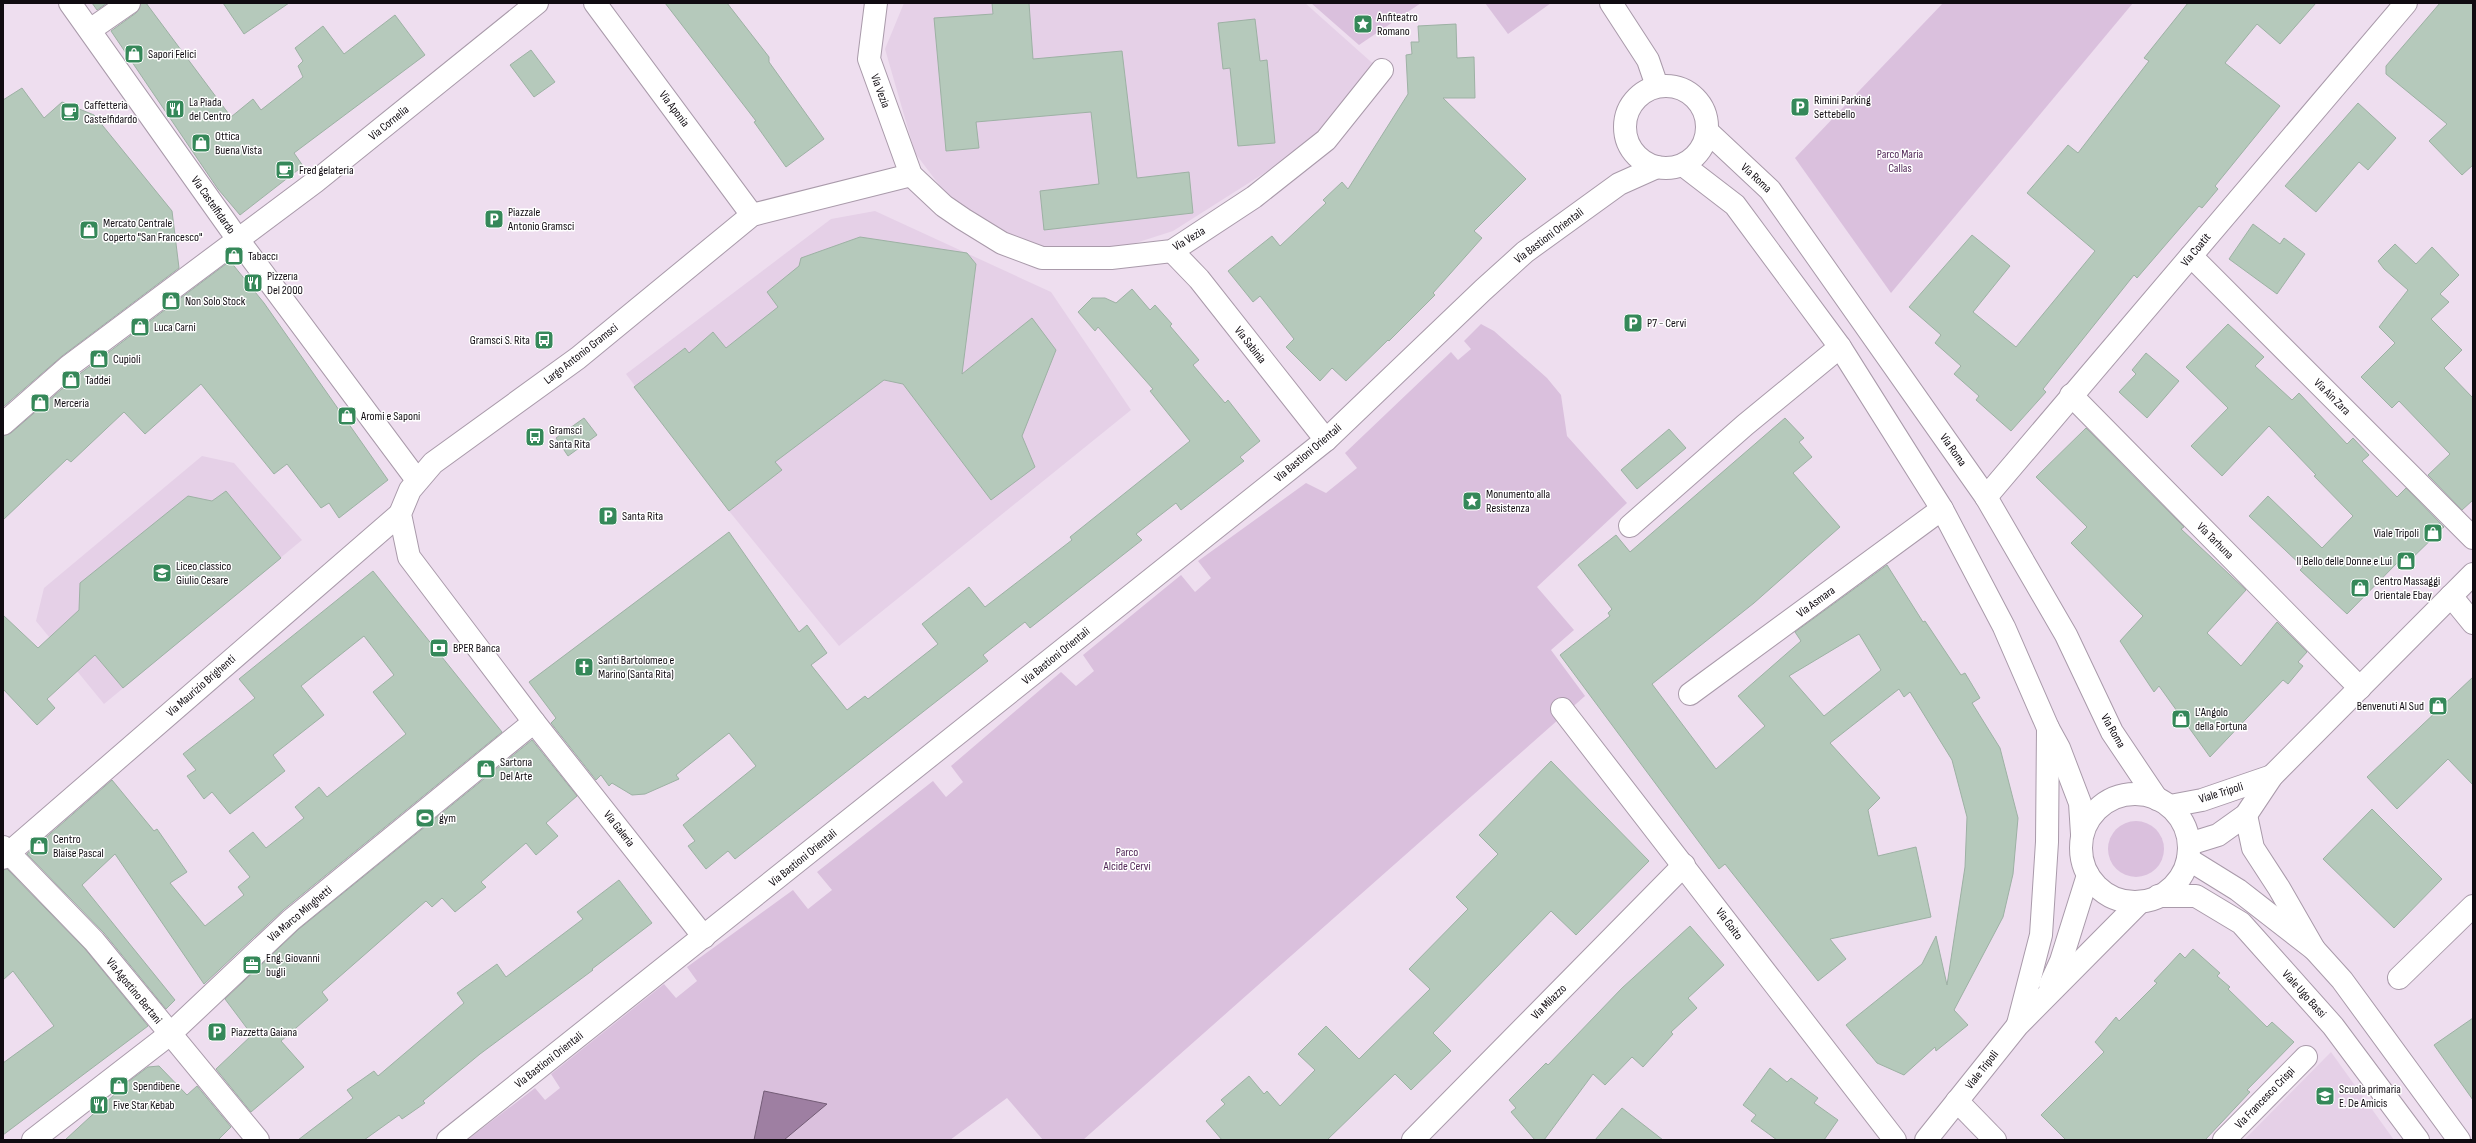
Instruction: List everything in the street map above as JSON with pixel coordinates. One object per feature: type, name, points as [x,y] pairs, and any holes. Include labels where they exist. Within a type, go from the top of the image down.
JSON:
[{"type":"street","name":"Via Castelfidardo","points":[[70,3],[414,485]]},
{"type":"street","points":[[90,30],[129,3]]},
{"type":"street","name":"Via Cornelia","points":[[3,424],[69,366],[239,241],[537,3]]},
{"type":"street","name":"Via Aponia","points":[[595,3],[752,215]]},
{"type":"street","name":"Via Vezia","points":[[876,3],[869,60],[912,175],[944,206],[963,219],[1002,243],[1042,258],[1111,258],[1172,251],[1254,197],[1326,140],[1382,70]]},
{"type":"street","points":[[1611,3],[1648,60],[1657,86]]},
{"type":"street","name":"Via Coatit","points":[[1986,497],[2071,395],[2406,3]]},
{"type":"street","points":[[1657,86],[1680,88],[1694,96],[1703,108],[1707,131],[1700,151],[1683,165],[1670,168],[1657,167],[1647,163],[1634,154],[1626,139],[1624,129],[1630,107],[1637,98],[1657,86]]},
{"type":"street","name":"Via Roma","points":[[1707,131],[1770,190],[1986,497],[2066,635],[2112,732],[2163,802]]},
{"type":"street","points":[[1683,165],[1735,205],[1840,347],[1942,509],[2004,627],[2048,728],[2059,748],[2080,803],[2082,834],[2080,848],[2082,862],[2088,875],[2105,893],[2116,898],[2149,899],[2178,881],[2188,851],[2183,823],[2163,802],[2144,794],[2131,794],[2112,799],[2095,810],[2082,834]]},
{"type":"street","name":"Via Bastioni Orientali","points":[[448,1140],[1326,440],[1483,290],[1525,252],[1619,184],[1657,167]]},
{"type":"street","points":[[752,215],[912,175]]},
{"type":"street","name":"Largo Antonio Gramsci","points":[[414,485],[433,463],[578,358],[752,215]]},
{"type":"street","name":"Via Sabinia","points":[[1172,251],[1199,279],[1326,440]]},
{"type":"street","name":"Via Ain Zara","points":[[2191,256],[2473,538]]},
{"type":"street","points":[[1630,526],[1745,425],[1840,347]]},
{"type":"street","name":"Via Tarhuna","points":[[2071,395],[2360,688]]},
{"type":"street","points":[[400,514],[414,485]]},
{"type":"street","name":"Via Asmara","points":[[1690,694],[1942,509]]},
{"type":"street","name":"Via Galeria","points":[[400,514],[409,557],[534,722],[704,937]]},
{"type":"street","name":"Via Maurizio Brighenti","points":[[5,853],[400,514]]},
{"type":"street","name":"Viale Tripoli","points":[[2188,851],[2218,835],[2246,815],[2272,776],[2473,574]]},
{"type":"street","points":[[2451,596],[2473,623]]},
{"type":"street","name":"Via Goito","points":[[1562,709],[1895,1140]]},
{"type":"street","name":"Via Marco Minghetti","points":[[33,1140],[170,1034],[291,920],[534,722]]},
{"type":"street","points":[[2018,1025],[2041,935],[2047,842],[2048,728]]},
{"type":"street","name":"Viale Tripoli","points":[[2163,802],[2202,800],[2272,776]]},
{"type":"street","points":[[2246,815],[2253,848],[2279,888],[2314,949]]},
{"type":"street","points":[[2188,851],[2314,949],[2342,980],[2459,1140]]},
{"type":"street","name":"Via Agostino Bertani","points":[[5,853],[94,941],[258,1140]]},
{"type":"street","name":"Via Milazzo","points":[[1413,1140],[1684,865]]},
{"type":"street","name":"Viale Tripoli","points":[[2041,1002],[2061,961],[2088,875]]},
{"type":"street","name":"Viale Ugo Bassi","points":[[2149,899],[2196,896],[2241,923],[2333,1026],[2418,1140]]},
{"type":"street","name":"Viale Tripoli","points":[[1926,1140],[2018,1025],[2149,899]]},
{"type":"street","points":[[2399,978],[2473,906]]},
{"type":"street","name":"Via Francesco Crispi","points":[[2224,1140],[2306,1057]]},
{"type":"street","points":[[1957,1101],[1995,1140]]},
{"type":"shaded area","points":[[904,3],[1305,3],[1379,69],[1326,134],[1173,231],[1117,249],[1041,254],[956,207],[915,153],[885,49]]},
{"type":"shaded area","points":[[875,211],[1051,292],[1131,410],[839,646],[729,511],[626,374],[831,219]]},
{"type":"shaded area","name":"Liceo classico Giulio Cesare","points":[[202,456],[234,463],[302,540],[104,704],[36,621],[44,588]]},
{"type":"shaded area","name":"Scuola primaria E. De Amicis","points":[[2331,1052],[2394,1140],[2244,1140]]},
{"type":"shaded area","points":[[764,1091],[827,1104],[784,1140],[754,1140]]},
{"type":"green space","name":"Anfiteatro Romano","points":[[1311,3],[1421,3],[1359,45]]},
{"type":"green space","points":[[1485,3],[1551,3],[1508,34]]},
{"type":"green space","name":"Parco Maria Callas","points":[[1943,3],[2133,3],[1891,293],[1795,158]]},
{"type":"green space","name":"Parco Alcide Cervi","points":[[1481,324],[1494,331],[1547,378],[1561,395],[1567,436],[1627,503],[1537,587],[1574,630],[1551,650],[1585,696],[1083,1140],[1043,1140],[1007,1098],[950,1140],[467,1140],[535,1088],[545,1100],[560,1088],[551,1074],[664,984],[676,998],[697,981],[687,967],[793,890],[808,909],[832,890],[817,872],[933,781],[946,797],[963,782],[951,766],[1061,672],[1076,686],[1094,671],[1083,655],[1181,575],[1195,592],[1211,578],[1198,561],[1306,483],[1326,493],[1357,468],[1345,453],[1451,352],[1458,360],[1471,349],[1464,341]]},
{"type":"green space","points":[[2136,821],[2147,823],[2156,829],[2162,838],[2164,849],[2162,860],[2156,869],[2147,875],[2136,877],[2125,875],[2116,869],[2110,860],[2108,849],[2110,838],[2116,829],[2125,823]]},
{"type":"building","points":[[92,3],[107,3],[97,10]]},
{"type":"building","points":[[141,3],[146,3],[231,117],[253,99],[261,110],[303,77],[298,66],[303,61],[295,48],[323,26],[344,54],[395,15],[425,55],[294,153],[303,166],[240,215],[218,189],[111,31],[136,13]]},
{"type":"building","points":[[223,3],[289,3],[244,34]]},
{"type":"building","points":[[665,3],[727,3],[769,57],[769,62],[824,139],[786,167],[754,122],[756,121]]},
{"type":"building","points":[[992,3],[1029,3],[1033,59],[1122,51],[1137,178],[1189,172],[1193,213],[1044,230],[1040,191],[1099,184],[1091,112],[976,122],[979,148],[946,151],[934,18],[993,14]]},
{"type":"building","points":[[2188,3],[2316,3],[2280,44],[2257,24],[2225,63],[2280,106],[2215,186],[2218,189],[2202,208],[2199,206],[2137,278],[2134,275],[2043,389],[2046,392],[2011,431],[1976,400],[1979,396],[1954,374],[1961,366],[1935,343],[1941,335],[1909,307],[1972,235],[2010,266],[1973,312],[2016,347],[2095,251],[2027,193],[2068,145],[2078,153],[2149,61],[2144,58]]},
{"type":"building","points":[[2440,3],[2473,3],[2473,165],[2462,175],[2429,141],[2447,124],[2386,74],[2386,66]]},
{"type":"building","points":[[1255,19],[1260,61],[1267,60],[1275,143],[1238,146],[1230,68],[1223,69],[1218,23]]},
{"type":"building","points":[[1456,24],[1457,58],[1474,57],[1475,98],[1443,98],[1526,179],[1474,231],[1482,238],[1433,293],[1435,295],[1389,341],[1388,340],[1346,381],[1332,368],[1320,381],[1286,347],[1294,339],[1260,296],[1253,302],[1228,271],[1272,236],[1280,246],[1326,203],[1323,200],[1342,182],[1348,189],[1408,94],[1406,55],[1412,54],[1411,42],[1419,42],[1418,26]]},
{"type":"building","points":[[531,50],[555,82],[534,97],[510,65]]},
{"type":"building","name":"Mercato Centrale Coperto \"San Francesco\"","points":[[22,88],[44,118],[62,102],[94,115],[172,211],[179,268],[62,356],[3,407],[3,100]]},
{"type":"building","points":[[2358,103],[2396,138],[2368,170],[2359,162],[2316,212],[2285,186]]},
{"type":"building","points":[[2253,224],[2280,244],[2284,238],[2305,254],[2277,294],[2229,259]]},
{"type":"building","points":[[860,237],[967,253],[976,264],[962,374],[1032,318],[1056,350],[1022,436],[1035,467],[991,500],[903,384],[884,380],[775,462],[782,470],[729,511],[634,387],[685,348],[689,353],[713,332],[726,348],[778,307],[767,292],[799,266],[801,258]]},
{"type":"building","points":[[2395,244],[2416,264],[2432,247],[2459,275],[2440,294],[2449,302],[2431,319],[2462,350],[2444,368],[2473,398],[2473,500],[2462,510],[2428,475],[2450,454],[2399,401],[2392,408],[2361,377],[2395,343],[2379,327],[2408,290],[2384,269],[2378,261]]},
{"type":"building","points":[[230,261],[264,303],[388,480],[339,518],[329,503],[321,508],[287,464],[274,474],[201,384],[145,434],[124,412],[71,462],[67,459],[3,520],[3,436],[11,433],[77,376]]},
{"type":"building","points":[[1132,289],[1150,310],[1155,305],[1172,324],[1170,326],[1199,360],[1193,365],[1225,403],[1228,400],[1260,441],[1240,457],[1244,461],[1181,510],[1176,503],[1136,534],[1142,540],[1030,628],[1025,622],[983,655],[988,661],[735,859],[728,851],[706,869],[688,846],[695,841],[683,825],[756,766],[729,733],[676,775],[679,779],[645,794],[632,795],[612,783],[609,786],[601,775],[596,780],[551,723],[556,718],[529,682],[729,532],[799,632],[807,625],[827,653],[811,665],[847,710],[865,696],[868,699],[938,644],[922,624],[969,587],[985,607],[1072,540],[1070,537],[1190,441],[1150,391],[1153,389],[1098,327],[1095,331],[1078,312],[1092,298],[1105,298],[1116,303]]},
{"type":"building","points":[[2228,324],[2264,357],[2255,366],[2292,400],[2299,393],[2347,444],[2353,438],[2369,455],[2362,461],[2397,497],[2406,488],[2444,527],[2402,568],[2397,563],[2347,614],[2300,570],[2303,567],[2249,516],[2268,496],[2322,548],[2353,516],[2314,476],[2316,475],[2269,426],[2222,476],[2191,446],[2228,408],[2186,367]]},
{"type":"building","points":[[2146,353],[2179,381],[2147,418],[2119,392],[2136,374],[2132,370]]},
{"type":"building","points":[[584,418],[597,435],[568,456],[556,438]]},
{"type":"building","points":[[1785,418],[1804,438],[1799,442],[1812,457],[1793,473],[1840,527],[1754,603],[1652,684],[1716,769],[1765,726],[1738,696],[1801,641],[1795,632],[1887,565],[1923,622],[1925,621],[1961,675],[1965,673],[1980,698],[1972,703],[2000,748],[2018,818],[2013,874],[2003,917],[1954,1010],[1968,1025],[1936,1051],[1935,1047],[1904,1075],[1877,1063],[1846,1025],[1922,964],[1936,936],[1947,985],[1965,867],[1967,817],[1952,760],[1910,692],[1904,697],[1899,689],[1830,743],[1880,798],[1868,810],[1878,856],[1916,847],[1931,917],[1830,939],[1846,959],[1818,981],[1725,864],[1719,869],[1560,655],[1610,616],[1608,613],[1612,609],[1578,565],[1616,535],[1630,552]],"holes":[[[1859,634],[1881,670],[1824,716],[1789,676]]]},
{"type":"building","points":[[2086,428],[2184,527],[2181,529],[2246,590],[2207,633],[2241,666],[2277,622],[2307,652],[2298,662],[2303,666],[2288,684],[2283,680],[2210,757],[2159,686],[2154,692],[2120,641],[2143,616],[2071,543],[2087,527],[2036,477]]},
{"type":"building","points":[[1669,429],[1686,448],[1637,489],[1621,470]]},
{"type":"building","name":"Liceo classico Giulio Cesare","points":[[226,491],[281,558],[123,688],[95,655],[47,699],[55,708],[37,725],[3,689],[3,615],[38,648],[79,610],[80,583],[188,496],[212,501]]},
{"type":"building","points":[[373,571],[502,732],[283,910],[204,984],[115,854],[82,885],[175,1000],[166,1009],[104,933],[27,854],[112,780],[154,831],[157,829],[187,872],[170,883],[205,926],[244,895],[238,887],[250,877],[229,851],[253,832],[266,848],[304,818],[295,807],[319,787],[327,797],[406,734],[373,692],[394,675],[364,636],[301,686],[324,715],[273,755],[285,771],[230,814],[212,792],[204,799],[187,776],[196,770],[183,754],[255,698],[239,679]]},
{"type":"building","points":[[2473,677],[2473,785],[2448,759],[2397,809],[2367,777]]},
{"type":"building","points":[[532,740],[577,796],[546,823],[558,836],[536,855],[526,843],[481,882],[486,887],[455,912],[442,898],[432,907],[426,901],[322,992],[328,1000],[281,1041],[304,1067],[251,1112],[216,1069],[252,1035],[225,999],[299,929]]},
{"type":"building","points":[[1551,761],[1649,861],[1576,935],[1551,911],[1433,1033],[1451,1051],[1411,1090],[1395,1074],[1327,1140],[1222,1140],[1206,1121],[1225,1104],[1221,1100],[1249,1076],[1264,1094],[1267,1091],[1280,1106],[1315,1070],[1298,1054],[1326,1026],[1359,1059],[1430,989],[1409,969],[1468,909],[1456,897],[1498,854],[1479,835]]},
{"type":"building","points":[[2372,809],[2442,879],[2394,928],[2323,859]]},
{"type":"building","points":[[7,869],[85,949],[148,1026],[3,1135],[3,1063],[54,1026],[13,971],[3,980],[3,870]]},
{"type":"building","points":[[619,880],[652,923],[592,969],[593,970],[480,1054],[423,1101],[425,1103],[402,1119],[399,1115],[364,1140],[298,1140],[353,1098],[347,1090],[374,1071],[378,1076],[464,1003],[457,993],[497,964],[506,977],[583,919],[577,912]]},
{"type":"building","points":[[1690,926],[1724,965],[1688,998],[1697,1008],[1671,1032],[1673,1034],[1643,1067],[1632,1057],[1605,1085],[1593,1074],[1544,1140],[1535,1140],[1511,1112],[1516,1108],[1509,1100],[1546,1063],[1548,1065],[1622,988]]},
{"type":"building","points":[[2193,949],[2220,973],[2217,976],[2230,987],[2228,989],[2267,1027],[2272,1022],[2294,1042],[2247,1090],[2250,1092],[2205,1140],[2066,1140],[2041,1115],[2104,1052],[2095,1042],[2116,1017],[2119,1021],[2157,983],[2154,981],[2180,953],[2185,958]]},
{"type":"building","points":[[2473,1018],[2473,1100],[2434,1045]]},
{"type":"building","points":[[159,1066],[187,1095],[197,1086],[231,1127],[218,1140],[65,1140],[128,1082],[148,1067]]},
{"type":"building","points":[[1770,1068],[1787,1082],[1791,1078],[1818,1098],[1814,1103],[1838,1120],[1824,1140],[1777,1140],[1751,1121],[1756,1115],[1743,1105]]},
{"type":"building","points":[[1622,1108],[1663,1140],[1595,1140]]},
{"type":"place","name":"Anfiteatro Romano","points":[[1363,24]]},
{"type":"place","name":"Sapori Felici","points":[[134,54]]},
{"type":"place","name":"Rimini Parking Settebello","points":[[1800,107]]},
{"type":"place","name":"La Piada del Centro","points":[[175,109]]},
{"type":"place","name":"Caffetteria Castelfidardo","points":[[70,112]]},
{"type":"place","name":"Ottica Buena Vista","points":[[201,143]]},
{"type":"place","name":"Fred gelateria","points":[[285,170]]},
{"type":"place","name":"Piazzale Antonio Gramsci","points":[[494,219]]},
{"type":"place","name":"Mercato Centrale Coperto \"San Francesco\"","points":[[89,230]]},
{"type":"place","name":"Tabaccı","points":[[234,256]]},
{"type":"place","name":"Pizzerıa Del 2000","points":[[253,283]]},
{"type":"place","name":"Non Solo Stock","points":[[171,301]]},
{"type":"place","name":"P7 - Cervi","points":[[1633,323]]},
{"type":"place","name":"Luca Carni","points":[[140,327]]},
{"type":"place","name":"Gramsci S. Rita","points":[[544,340]]},
{"type":"place","name":"Cupioli","points":[[99,359]]},
{"type":"place","name":"Taddei","points":[[71,380]]},
{"type":"place","name":"Merceria","points":[[40,403]]},
{"type":"place","name":"Aromi e Saponi","points":[[347,416]]},
{"type":"place","name":"Gramsci Santa Rita","points":[[535,437]]},
{"type":"place","name":"Monumento alla Resistenza","points":[[1472,501]]},
{"type":"place","name":"Santa Rita","points":[[608,516]]},
{"type":"place","name":"Viale Tripoli","points":[[2433,533]]},
{"type":"place","name":"Il Bello delle Donne e Lui","points":[[2406,561]]},
{"type":"place","name":"Liceo classico Giulio Cesare","points":[[162,573]]},
{"type":"place","name":"Centro Massaggi Orientale Ebay","points":[[2360,588]]},
{"type":"place","name":"BPER Banca","points":[[439,648]]},
{"type":"place","name":"Santi Bartolomeo e Marino (Santa Rita)","points":[[584,667]]},
{"type":"place","name":"Benvenuti Al Sud","points":[[2438,706]]},
{"type":"place","name":"L'Angolo della Fortuna","points":[[2181,719]]},
{"type":"place","name":"Sartorıa Del Arte","points":[[486,769]]},
{"type":"place","name":"gym","points":[[425,818]]},
{"type":"place","name":"Centro Blaise Pascal","points":[[39,846]]},
{"type":"place","name":"Eng. Giovanni bugli","points":[[252,965]]},
{"type":"place","name":"Piazzetta Gaiana","points":[[217,1032]]},
{"type":"place","name":"Spendibene","points":[[119,1086]]},
{"type":"place","name":"Scuola primaria E. De Amicis","points":[[2325,1096]]},
{"type":"place","name":"Five Star Kebab","points":[[99,1105]]}]
